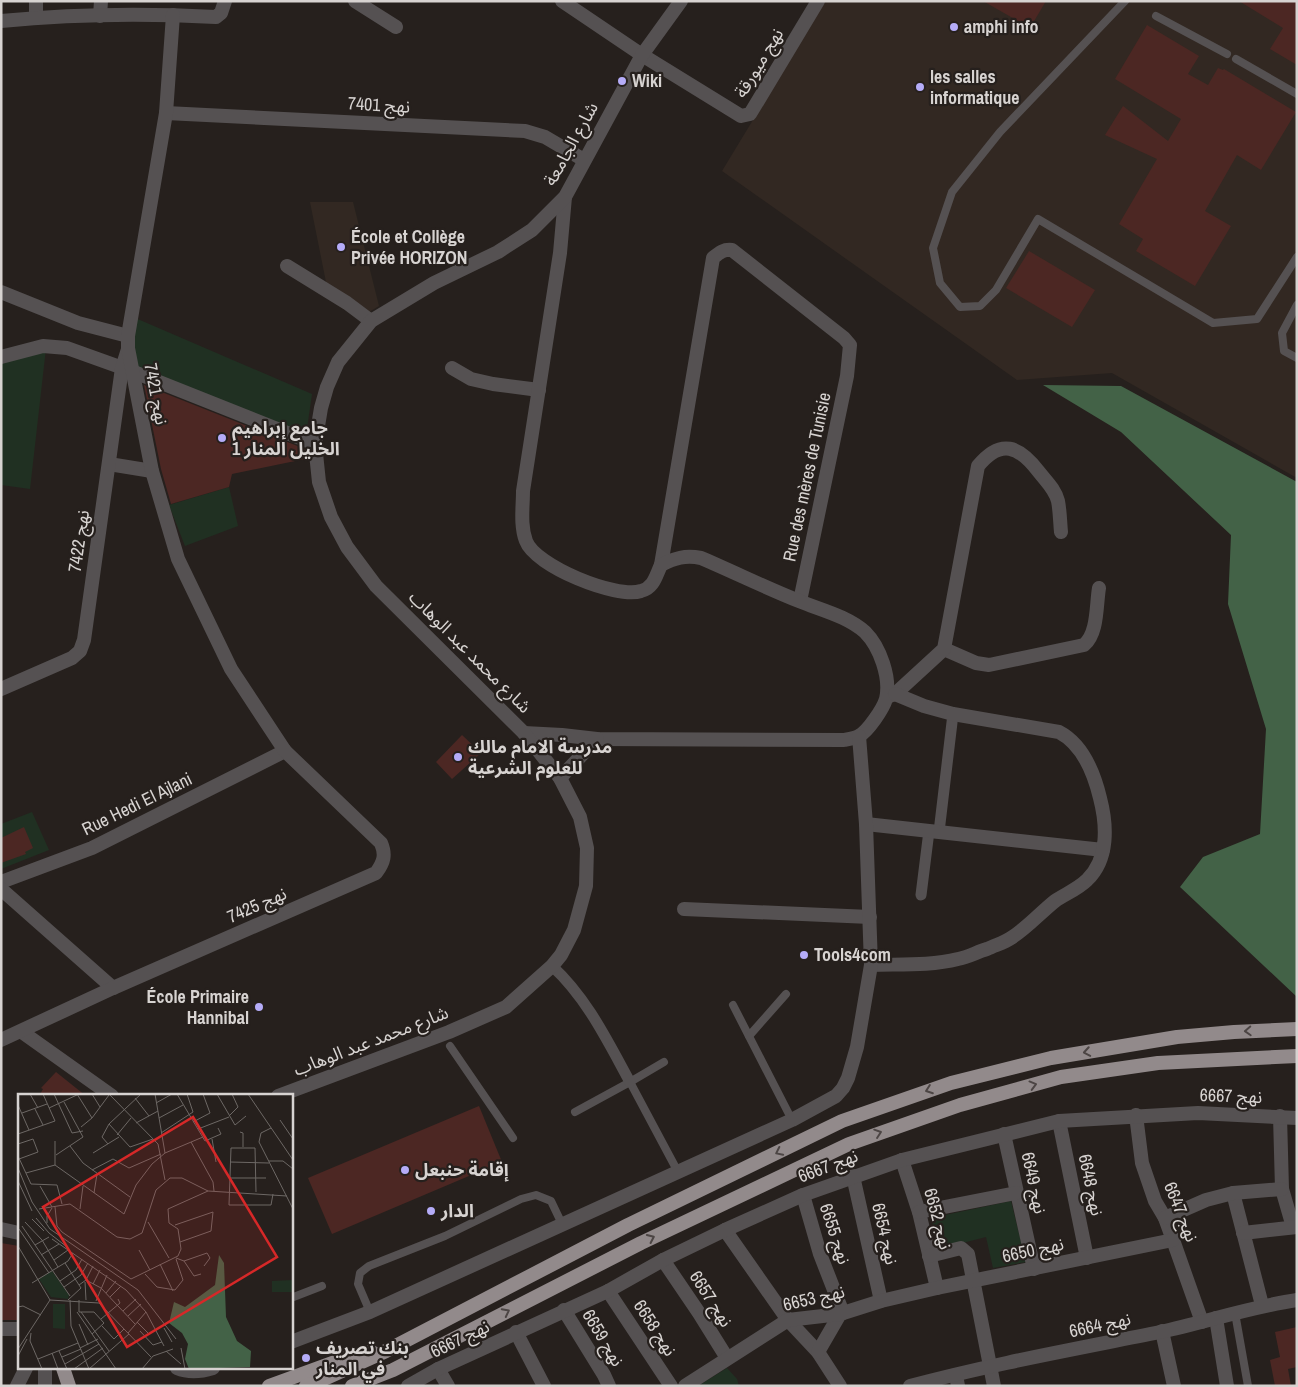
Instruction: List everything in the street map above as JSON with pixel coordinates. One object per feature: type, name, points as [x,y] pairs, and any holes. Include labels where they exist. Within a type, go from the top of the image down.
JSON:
[{"type":"highway","points":[[306,1386],[386,1350],[628,1225],[842,1121],[951,1083],[1051,1058],[1178,1037],[1297,1029]]},
{"type":"highway","points":[[1276,1056],[1297,1061]]},
{"type":"highway","points":[[352,1386],[393,1370],[641,1243],[849,1144],[960,1105],[1061,1077],[1158,1062],[1297,1056]]},
{"type":"highway","points":[[269,1386],[354,1355],[386,1350]]},
{"type":"highway","points":[[64,1370],[69,1386]]},
{"type":"highway","points":[[372,1386],[393,1370]]},
{"type":"street","points":[[36,1],[36,18]]},
{"type":"street","points":[[100,16],[101,1]]},
{"type":"street","points":[[1,21],[100,16],[173,15],[216,17],[224,9],[224,1]]},
{"type":"street","points":[[354,1],[396,27]]},
{"type":"street","name":"شارع الجامعة","points":[[315,444],[321,408],[338,362],[371,321],[434,283],[498,252],[532,230],[565,197],[642,55],[681,1]]},
{"type":"street","name":"نهج ميورقة","points":[[642,55],[738,115],[746,116],[750,114],[818,1]]},
{"type":"street","points":[[563,2],[642,55]]},
{"type":"street","points":[[1,292],[128,342],[166,113],[173,15]]},
{"type":"street","name":"نهج 7401","points":[[166,113],[526,131],[545,138],[584,160]]},
{"type":"street","points":[[565,197],[560,253],[524,491],[523,524],[526,542],[536,556],[585,583],[622,592],[640,592],[647,589],[653,584],[661,564],[676,557],[689,556],[701,558],[849,621],[865,632],[876,647],[883,664],[891,696]]},
{"type":"street","name":"Rue des mères de Tunisie","points":[[661,564],[713,258],[721,251],[726,249],[732,250],[844,338],[850,345],[850,360],[800,601]]},
{"type":"street","points":[[287,266],[347,303],[371,321]]},
{"type":"street","name":"نهج 7422","points":[[1,689],[72,658],[80,652],[84,640],[109,464],[128,370],[128,342]]},
{"type":"street","points":[[1,357],[34,347],[55,346],[67,348],[128,370],[315,444]]},
{"type":"street","points":[[452,368],[470,379],[539,390]]},
{"type":"street","name":"نهج 7421","points":[[128,370],[152,471],[178,559],[231,668],[285,752]]},
{"type":"street","name":"شارع محمد عبد الوهاب","points":[[283,1094],[449,1032],[506,1007],[552,966],[561,955],[574,930],[586,886],[587,848],[580,817],[560,778],[524,734],[376,586],[347,547],[331,517],[319,482],[315,444]]},
{"type":"street","points":[[524,734],[562,735],[597,739],[823,741],[844,740],[859,736],[870,725],[891,696],[944,648],[978,466],[985,457],[995,450],[1006,448],[1015,450],[1028,458],[1054,492],[1058,501],[1061,532]]},
{"type":"street","points":[[109,464],[152,471]]},
{"type":"street","points":[[944,648],[976,663],[989,665],[1084,644],[1093,633],[1099,588]]},
{"type":"street","points":[[871,965],[935,964],[960,959],[1011,939],[1056,900],[1087,880],[1098,866],[1103,850],[1105,814],[1098,786],[1083,755],[1067,736],[1059,732],[953,714],[891,696]]},
{"type":"street","points":[[922,894],[953,714]]},
{"type":"street","points":[[292,1342],[370,1312],[792,1120],[836,1096],[846,1083],[858,1047],[871,965],[866,824],[859,736]]},
{"type":"street","points":[[560,778],[597,739]]},
{"type":"street","name":"Rue Hedi El Ajlani","points":[[1,882],[92,848],[285,752]]},
{"type":"street","name":"نهج 7425","points":[[1,1040],[22,1032],[113,988],[376,873],[383,863],[385,853],[381,843],[285,752]]},
{"type":"street","points":[[866,824],[1103,850]]},
{"type":"street","points":[[1,889],[113,988]]},
{"type":"street","points":[[684,910],[870,916]]},
{"type":"street","points":[[552,966],[565,978],[593,1016],[630,1082]]},
{"type":"street","points":[[22,1032],[109,1094]]},
{"type":"street","name":"نهج 6667","points":[[408,1386],[438,1369],[608,1291],[663,1260],[725,1230],[803,1195],[902,1160],[1059,1121],[1136,1115],[1198,1113],[1297,1118]]},
{"type":"street","name":"نهج 6647","points":[[1136,1115],[1142,1163],[1155,1201],[1165,1218],[1174,1240],[1202,1322]]},
{"type":"street","points":[[1243,1233],[1295,1227],[1282,1189],[1280,1116]]},
{"type":"street","name":"نهج 6648","points":[[1059,1121],[1087,1258]]},
{"type":"street","name":"نهج 6649","points":[[1004,1134],[1034,1268]]},
{"type":"street","name":"نهج 6652","points":[[902,1160],[919,1212],[937,1288]]},
{"type":"street","name":"نهج 6654","points":[[853,1176],[881,1300]]},
{"type":"street","points":[[1165,1218],[1206,1200],[1233,1193],[1282,1189]]},
{"type":"street","points":[[919,1212],[1016,1193]]},
{"type":"street","points":[[1233,1193],[1262,1305]]},
{"type":"street","name":"نهج 6655","points":[[803,1195],[820,1254],[841,1313]]},
{"type":"street","points":[[1,1229],[18,1233]]},
{"type":"street","points":[[725,1230],[788,1320],[818,1352],[840,1386]]},
{"type":"street","name":"نهج 6650","points":[[937,1288],[1174,1240]]},
{"type":"street","points":[[929,1256],[961,1248],[968,1254],[994,1386]]},
{"type":"street","name":"نهج 6657","points":[[663,1260],[700,1313],[728,1358]]},
{"type":"street","name":"نهج 6653","points":[[685,1386],[788,1320],[841,1313],[881,1300],[937,1288]]},
{"type":"street","name":"نهج 6658","points":[[608,1291],[671,1386]]},
{"type":"street","name":"نهج 6664","points":[[911,1386],[957,1380],[991,1366],[1202,1322],[1262,1305],[1297,1300]]},
{"type":"street","name":"نهج 6659","points":[[564,1310],[609,1386]]},
{"type":"street","points":[[818,1352],[841,1313]]},
{"type":"street","points":[[1216,1318],[1226,1385]]},
{"type":"street","points":[[1,1329],[18,1329]]},
{"type":"street","points":[[1162,1331],[1174,1386]]},
{"type":"street","points":[[516,1332],[544,1386]]},
{"type":"street","points":[[438,1369],[448,1386]]},
{"type":"street","points":[[17,1386],[25,1370]]},
{"type":"street","points":[[45,1370],[45,1386]]},
{"type":"street","points":[[182,1370],[187,1372],[206,1370]]},
{"type":"lane","points":[[1125,1],[1000,132],[952,192],[933,248],[940,283],[960,307],[980,306],[996,290],[1038,219],[1213,323],[1256,319],[1297,257]]},
{"type":"lane","points":[[1156,16],[1227,54]]},
{"type":"lane","points":[[1236,59],[1297,94]]},
{"type":"lane","points":[[1297,304],[1282,333],[1284,351],[1297,358]]},
{"type":"lane","points":[[749,1036],[786,994]]},
{"type":"lane","points":[[733,1004],[792,1120]]},
{"type":"lane","points":[[450,1046],[513,1138]]},
{"type":"lane","points":[[575,1112],[664,1062]]},
{"type":"lane","points":[[630,1082],[678,1172]]},
{"type":"lane","points":[[370,1312],[358,1284],[360,1273],[369,1266],[445,1236],[521,1199],[536,1194],[551,1201],[562,1224]]},
{"type":"lane","points":[[292,1298],[322,1286]]},
{"type":"lane","points":[[1235,1313],[1248,1386]]},
{"type":"shaded area","points":[[825,1],[1297,1],[1297,478],[1112,373],[1017,380],[722,171]]},
{"type":"shaded area","name":"École et Collège Privée HORIZON","points":[[310,202],[353,202],[379,306],[364,315],[328,292]]},
{"type":"green space","points":[[133,317],[312,394],[305,442],[138,376],[131,343]]},
{"type":"green space","points":[[46,348],[30,489],[1,485],[1,359]]},
{"type":"green space","points":[[1043,385],[1121,386],[1297,482],[1297,997],[1180,887],[1203,857],[1260,834],[1266,729],[1228,604],[1231,535],[1121,432]]},
{"type":"green space","points":[[229,487],[238,526],[185,546],[169,505]]},
{"type":"green space","points":[[32,812],[49,850],[1,869],[1,824]]},
{"type":"green space","points":[[1011,1201],[1026,1262],[993,1268],[986,1237],[939,1249],[931,1218]]},
{"type":"green space","points":[[727,1368],[737,1379],[739,1386],[698,1386]]},
{"type":"building","points":[[983,1],[1046,1],[1030,28]]},
{"type":"building","points":[[1239,1],[1297,1],[1297,65],[1270,49],[1283,28]]},
{"type":"building","points":[[1147,25],[1199,56],[1188,74],[1208,85],[1218,68],[1224,69],[1296,112],[1261,170],[1237,155],[1205,211],[1231,226],[1195,286],[1136,251],[1143,239],[1119,224],[1157,159],[1105,135],[1123,106],[1168,141],[1181,119],[1115,79]]},
{"type":"building","points":[[1029,251],[1095,290],[1072,327],[1006,288]]},
{"type":"building","name":"جامع إبراهيم الخليل المنار 1","points":[[144,385],[305,449],[305,459],[232,474],[229,487],[171,504],[161,469]]},
{"type":"building","name":"مدرسة الامام مالك للعلوم الشرعية","points":[[462,735],[481,753],[452,779],[436,762]]},
{"type":"building","points":[[24,827],[33,848],[25,852],[26,854],[1,863],[1,838]]},
{"type":"building","points":[[56,1072],[84,1094],[40,1094],[43,1089],[41,1088]]},
{"type":"building","name":"إقامة حنبعل","points":[[479,1106],[502,1162],[332,1234],[308,1178]]},
{"type":"building","points":[[1,1243],[18,1246],[18,1320],[1,1320]]},
{"type":"building","points":[[1297,1327],[1297,1367],[1288,1369],[1291,1386],[1275,1386],[1270,1360],[1280,1357],[1275,1332]]},
{"type":"place","name":"amphi info","points":[[954,27]]},
{"type":"place","name":"Wiki","points":[[622,81]]},
{"type":"place","name":"les salles informatique","points":[[920,87]]},
{"type":"place","name":"École et Collège Privée HORIZON","points":[[341,247]]},
{"type":"place","name":"جامع إبراهيم الخليل المنار 1","points":[[222,438]]},
{"type":"place","name":"مدرسة الامام مالك للعلوم الشرعية","points":[[458,757]]},
{"type":"place","name":"Tools4com","points":[[804,955]]},
{"type":"place","name":"École Primaire Hannibal","points":[[259,1007]]},
{"type":"place","name":"إقامة حنبعل","points":[[405,1170]]},
{"type":"place","name":"الدار","points":[[431,1211]]},
{"type":"place","name":"بنك تصريف في المنار","points":[[306,1358]]}]
